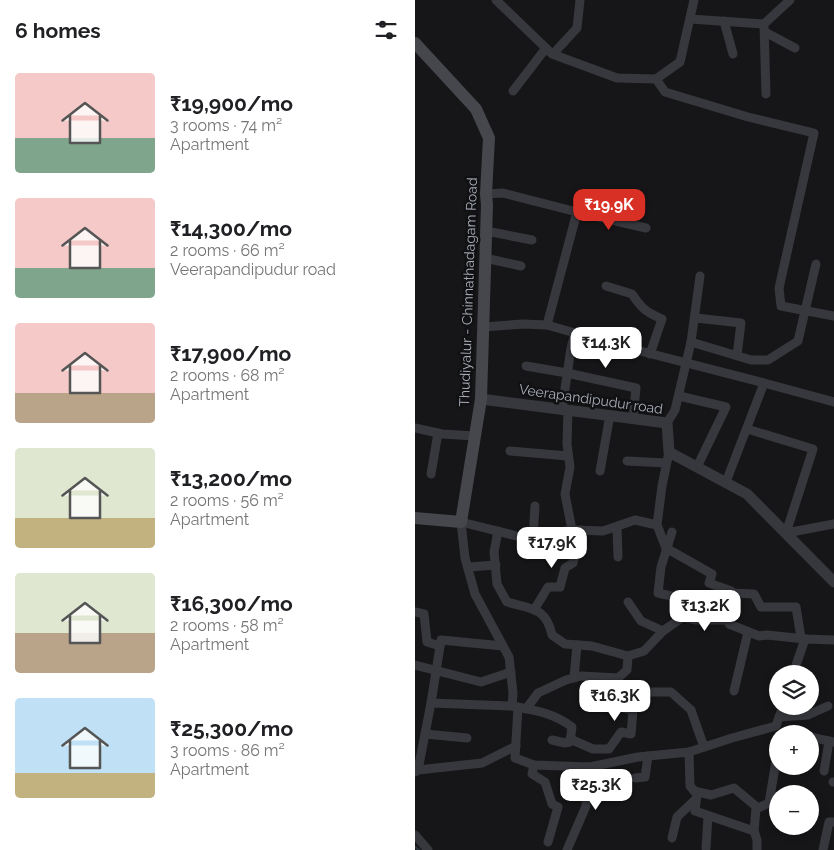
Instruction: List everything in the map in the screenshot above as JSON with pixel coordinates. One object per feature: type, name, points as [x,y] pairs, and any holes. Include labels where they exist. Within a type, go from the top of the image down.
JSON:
[{"type":"main road","name":"Thudiyalur - Chinnathadagam Road","points":[[415,43],[476,109],[489,138],[481,399],[461,522]]},
{"type":"main road","points":[[415,518],[461,522]]},
{"type":"street","points":[[495,0],[550,51],[617,78],[657,79],[680,62],[694,0]]},
{"type":"street","points":[[513,91],[550,51],[577,28],[580,0]]},
{"type":"street","points":[[766,94],[764,28],[790,0]]},
{"type":"street","points":[[690,19],[724,21],[764,28],[795,48]]},
{"type":"street","points":[[724,21],[733,54]]},
{"type":"street","points":[[657,79],[665,92],[749,117],[814,133],[779,288],[781,306],[834,316]]},
{"type":"street","points":[[486,194],[503,193],[646,228]]},
{"type":"street","points":[[547,325],[577,212]]},
{"type":"street","points":[[486,231],[532,240]]},
{"type":"street","points":[[485,258],[521,266]]},
{"type":"street","points":[[691,342],[751,360],[768,360],[798,340],[816,264]]},
{"type":"street","points":[[667,423],[675,410],[679,396],[696,318],[701,276]]},
{"type":"street","points":[[606,286],[632,294],[645,312],[662,319],[650,354]]},
{"type":"street","points":[[696,318],[741,323],[737,356]]},
{"type":"street","points":[[483,327],[523,324],[547,325],[834,402]]},
{"type":"street","points":[[571,530],[565,494],[570,466],[565,410],[567,373],[575,333]]},
{"type":"street","points":[[526,366],[635,388],[633,418]]},
{"type":"street","points":[[726,482],[764,383]]},
{"type":"street","points":[[679,396],[726,407],[697,467]]},
{"type":"street","name":"Veerapandipudur road","points":[[481,399],[667,423],[669,452]]},
{"type":"street","points":[[600,471],[610,415]]},
{"type":"street","points":[[415,428],[438,433],[475,436]]},
{"type":"street","points":[[747,429],[813,449],[786,534]]},
{"type":"street","points":[[431,474],[438,433]]},
{"type":"street","points":[[510,451],[568,456]]},
{"type":"street","points":[[796,665],[803,638],[796,607],[761,606],[754,594],[731,593],[731,591],[709,583],[712,574],[666,548],[657,525],[669,452],[747,494],[834,582]]},
{"type":"street","points":[[627,461],[666,463]]},
{"type":"street","points":[[533,537],[535,506]]},
{"type":"street","points":[[657,525],[635,520],[603,531],[571,530],[525,538],[461,522],[468,567],[475,594],[509,657],[513,692],[519,707],[515,758],[534,765],[587,767],[649,756],[689,752],[703,747],[769,733]]},
{"type":"street","points":[[786,534],[834,524]]},
{"type":"street","points":[[617,527],[617,557]]},
{"type":"street","points":[[534,610],[548,587],[560,587],[565,568],[573,563],[582,530]]},
{"type":"street","points":[[498,531],[494,552],[497,584],[507,602],[539,611],[549,622],[552,635],[565,644],[593,646],[628,656],[644,651],[663,631],[683,617],[696,620],[729,620]]},
{"type":"street","points":[[671,532],[666,548],[658,593],[676,597],[677,606],[681,608],[683,617]]},
{"type":"street","points":[[468,567],[496,565]]},
{"type":"street","points":[[731,593],[729,624],[759,636],[834,640]]},
{"type":"street","points":[[628,602],[641,621],[663,631]]},
{"type":"street","points":[[415,612],[424,614],[427,642],[440,646]]},
{"type":"street","points":[[734,692],[748,632]]},
{"type":"street","points":[[503,646],[441,640],[431,703],[417,771],[482,763],[516,746]]},
{"type":"street","points":[[574,678],[577,645]]},
{"type":"street","points":[[570,739],[593,749],[609,749],[621,732],[631,734],[633,711],[621,707],[619,680],[627,670],[628,656]]},
{"type":"street","points":[[415,665],[481,682],[511,672]]},
{"type":"street","points":[[519,707],[538,693],[581,676],[619,680]]},
{"type":"street","points":[[619,680],[626,692],[671,692],[691,710],[703,747]]},
{"type":"street","points":[[431,703],[519,707],[550,714],[562,719],[572,727],[570,742],[565,743],[553,740]]},
{"type":"street","points":[[780,725],[779,717],[808,715],[827,706]]},
{"type":"street","points":[[425,734],[467,738]]},
{"type":"street","points":[[824,771],[831,742]]},
{"type":"street","points":[[689,752],[690,786],[695,795],[695,811],[754,831]]},
{"type":"street","points":[[635,778],[645,777],[649,756]]},
{"type":"street","points":[[534,765],[532,774],[545,782],[552,804],[558,807],[548,842]]},
{"type":"street","points":[[567,850],[586,806],[587,767]]},
{"type":"street","points":[[695,795],[711,795],[734,788],[758,808]]},
{"type":"street","points":[[672,838],[677,817],[695,795]]},
{"type":"street","points":[[757,848],[754,831],[756,809],[769,803]]},
{"type":"street","points":[[706,848],[708,816]]},
{"type":"street","points":[[823,850],[829,822],[834,822]]},
{"type":"street","points":[[416,850],[417,837]]},
{"type":"street","points":[[417,837],[428,850]]},
{"type":"waterway","points":[[415,847],[419,850]]}]
